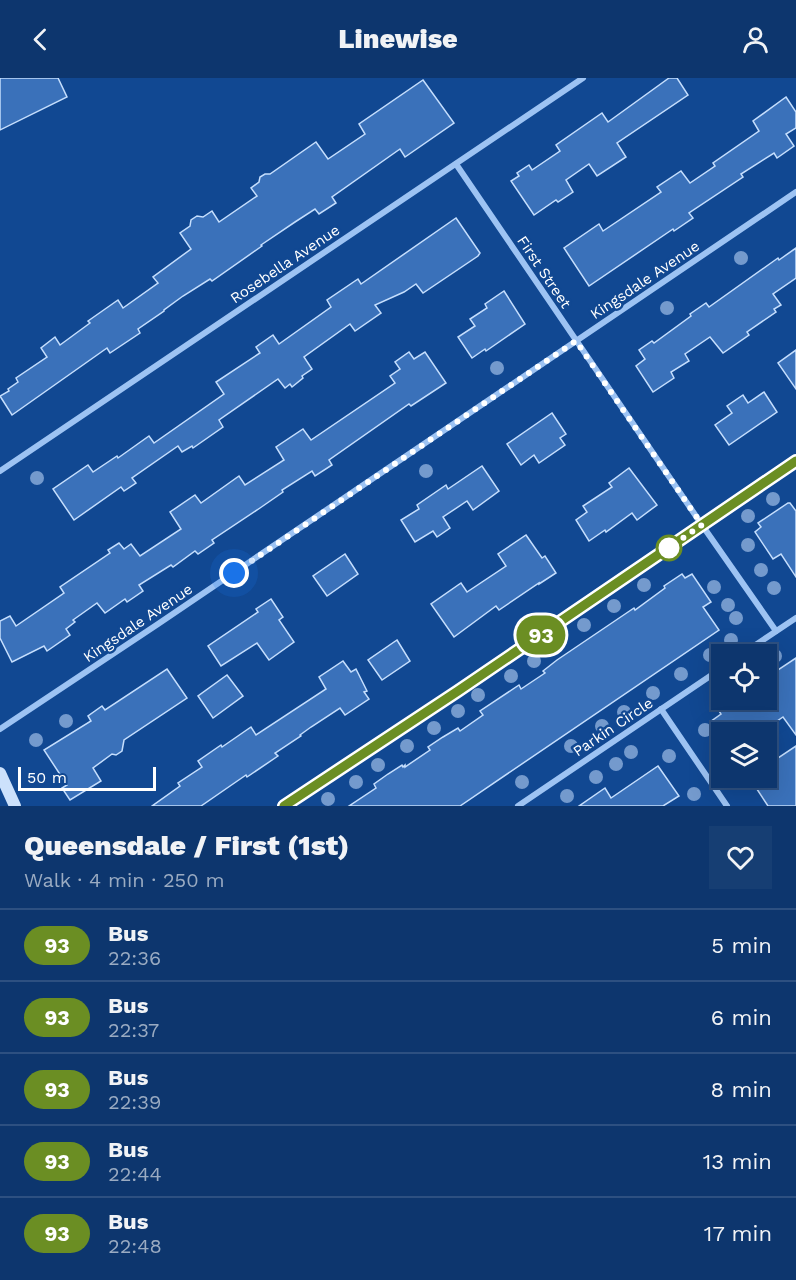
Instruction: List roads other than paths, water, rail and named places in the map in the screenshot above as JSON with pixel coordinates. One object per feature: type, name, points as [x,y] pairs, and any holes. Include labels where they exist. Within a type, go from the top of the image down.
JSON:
[{"type":"street","name":"Rosebella Avenue","points":[[0,471],[583,78]]},
{"type":"street","name":"First Street","points":[[456,164],[776,631]]},
{"type":"street","name":"Kingsdale Avenue","points":[[0,729],[796,192]]},
{"type":"street","points":[[284,806],[458,691],[796,461]]},
{"type":"street","points":[[757,644],[796,618]]},
{"type":"street","name":"Parkin Circle","points":[[518,806],[711,675]]},
{"type":"street","points":[[661,709],[727,806]]},
{"type":"street","points":[[0,773],[15,806]]}]
